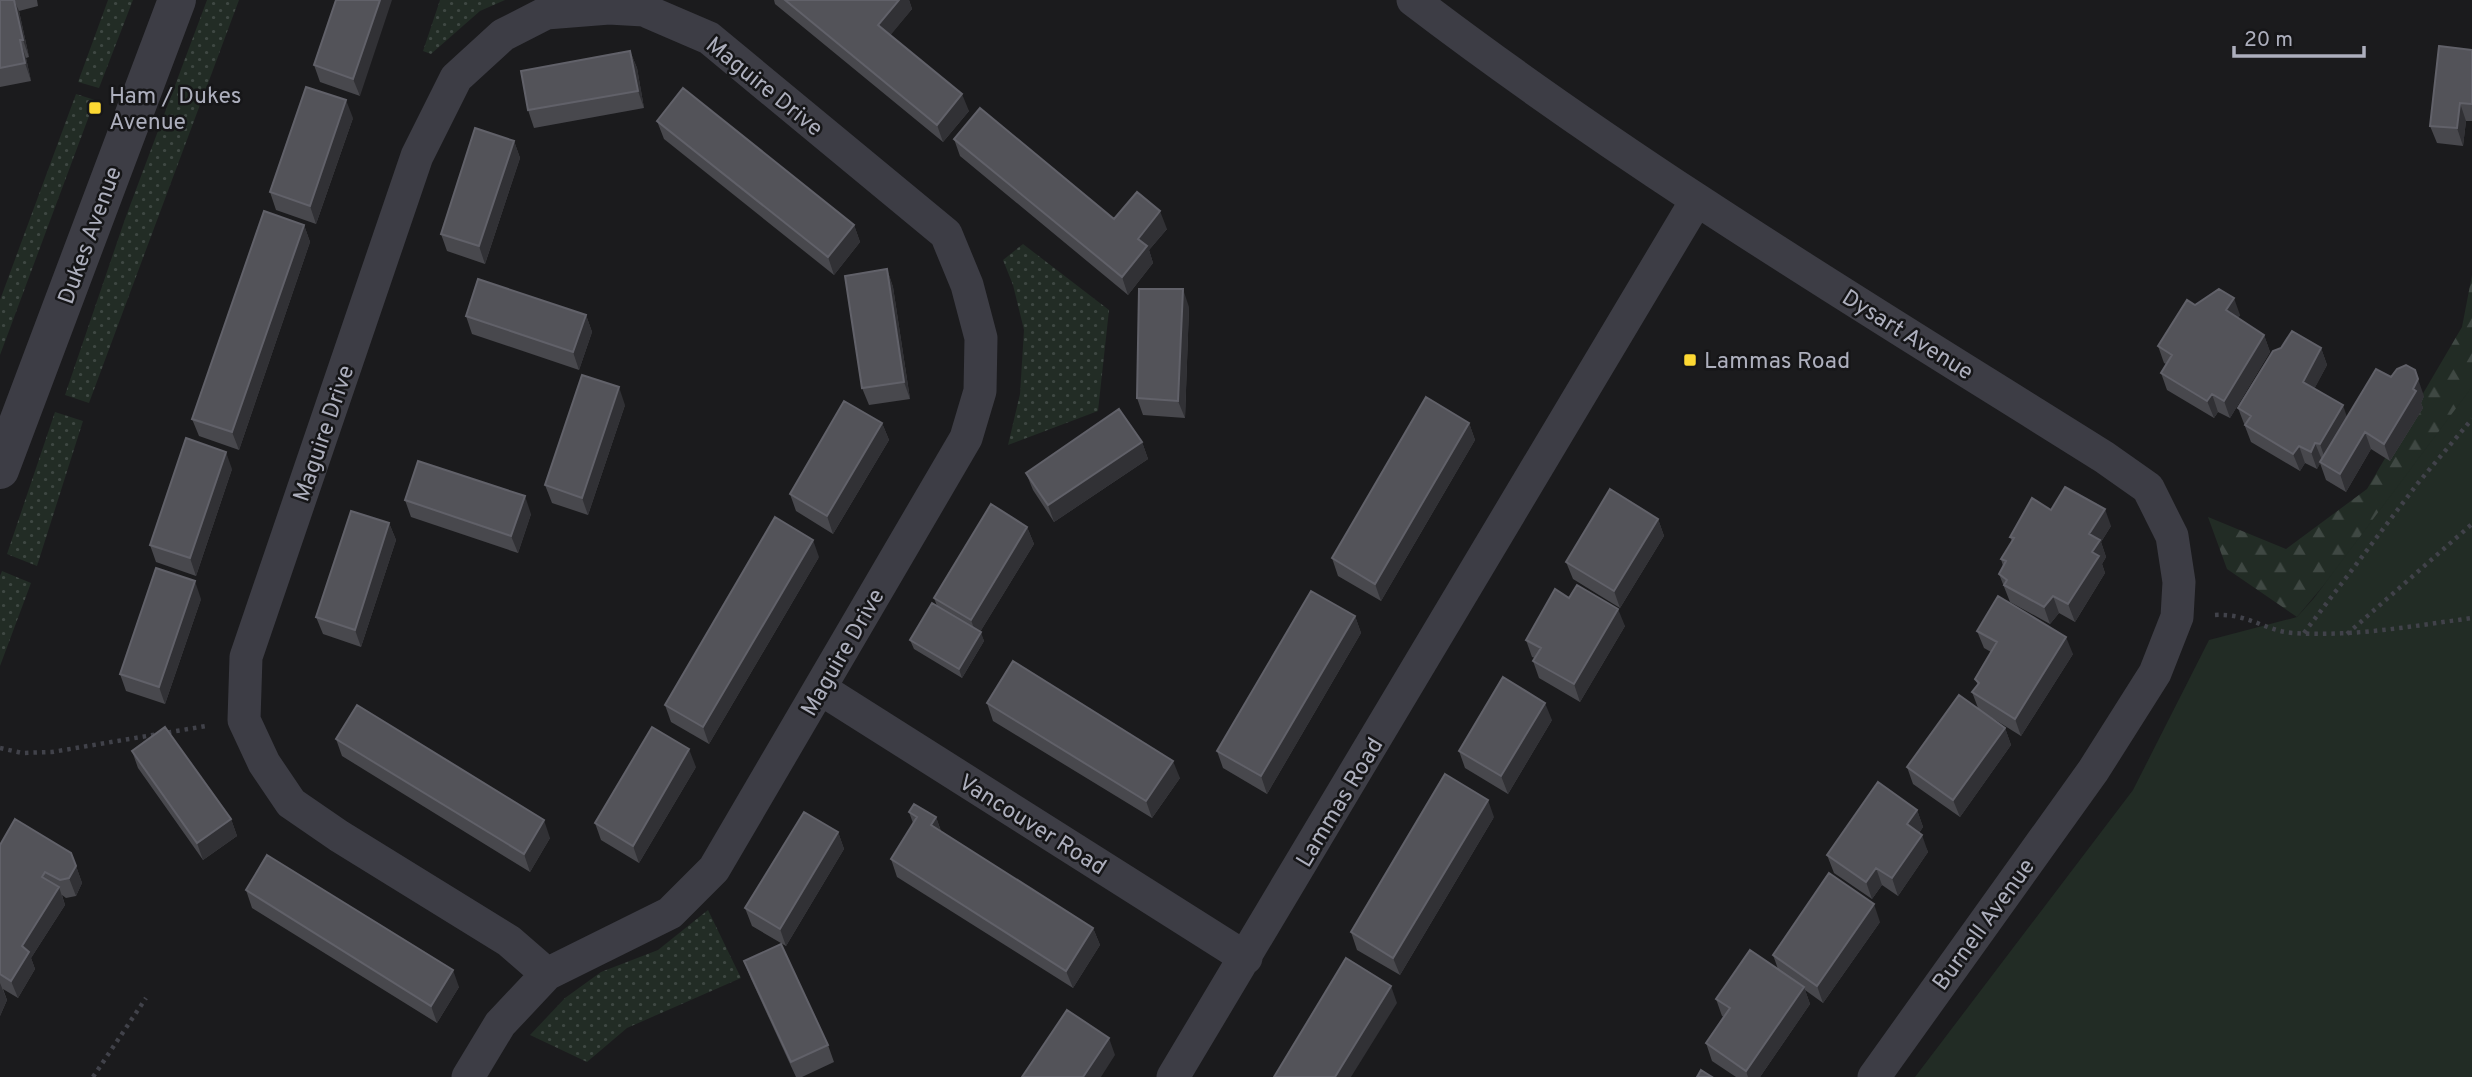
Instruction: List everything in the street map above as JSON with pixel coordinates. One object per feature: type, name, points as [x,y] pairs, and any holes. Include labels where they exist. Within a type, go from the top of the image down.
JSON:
[{"type":"street","name":"Dukes Avenue","points":[[0,470],[177,0]]},
{"type":"street","name":"Dysart Avenue","points":[[1413,0],[1494,62],[1696,201],[2104,457],[2148,488],[2172,536],[2179,582],[2177,617],[2155,673],[2093,771]]},
{"type":"street","name":"Maguire Drive","points":[[468,1077],[500,1024],[547,974],[670,914],[714,869],[966,438],[980,391],[981,338],[967,285],[946,234],[709,38],[644,10],[609,8],[546,13],[503,35],[456,78],[417,156],[246,657],[244,720],[264,763],[291,803],[509,941],[547,974]]},
{"type":"street","name":"Lammas Road","points":[[1174,1077],[1696,201]]},
{"type":"street","name":"Vancouver Road","points":[[821,689],[1246,958]]},
{"type":"street","name":"Burnell Avenue","points":[[1874,1077],[2093,771]]},
{"type":"path","points":[[2304,634],[2418,483],[2472,419]]},
{"type":"path","points":[[2347,634],[2472,524]]},
{"type":"path","points":[[2177,617],[2232,614],[2289,633],[2304,634],[2347,634],[2472,618]]},
{"type":"path","points":[[0,748],[22,753],[52,752],[244,720]]},
{"type":"path","points":[[93,1077],[146,998]]},
{"type":"green space","points":[[108,0],[133,0],[99,88],[78,82]]},
{"type":"green space","points":[[207,0],[239,0],[89,403],[65,395],[125,219]]},
{"type":"green space","points":[[440,0],[505,0],[480,11],[431,54],[423,51]]},
{"type":"green space","points":[[76,94],[95,100],[0,355],[0,300]]},
{"type":"green space","points":[[1023,244],[1109,310],[1098,411],[1008,445],[1020,394],[1024,330],[1013,285],[1003,260]]},
{"type":"green space","points":[[2472,275],[2472,402],[2410,482],[2297,617],[2227,569],[2208,517],[2286,549],[2367,489],[2462,327]]},
{"type":"green space","points":[[2472,387],[2472,1077],[1915,1077],[2133,790],[2209,640],[2297,617]]},
{"type":"green space","points":[[55,412],[83,421],[37,566],[7,554]]},
{"type":"green space","points":[[2,571],[31,583],[0,666],[0,576]]},
{"type":"green space","points":[[708,910],[741,978],[627,1028],[587,1062],[530,1035],[565,998],[601,972],[658,950]]},
{"type":"building","points":[[0,0],[14,0],[25,63],[0,68]]},
{"type":"building","points":[[336,0],[380,0],[353,79],[314,65]]},
{"type":"building","points":[[785,0],[899,0],[878,25],[962,94],[937,125]]},
{"type":"building","points":[[2439,46],[2472,50],[2472,104],[2460,103],[2457,128],[2430,126]]},
{"type":"building","points":[[630,51],[638,91],[528,110],[521,71]]},
{"type":"building","points":[[306,87],[346,100],[310,206],[270,192]]},
{"type":"building","points":[[683,88],[854,225],[828,257],[657,121]]},
{"type":"building","points":[[980,108],[1114,219],[1137,192],[1160,211],[1138,239],[1147,246],[1122,277],[954,139]]},
{"type":"building","points":[[475,128],[514,141],[479,246],[441,234]]},
{"type":"building","points":[[264,211],[304,225],[232,432],[192,419]]},
{"type":"building","points":[[887,269],[904,382],[862,388],[845,276]]},
{"type":"building","points":[[478,279],[586,315],[573,352],[466,316]]},
{"type":"building","points":[[1139,289],[1183,289],[1178,401],[1137,398]]},
{"type":"building","points":[[2219,289],[2234,298],[2226,310],[2264,335],[2224,401],[2212,394],[2207,401],[2161,373],[2172,355],[2158,346],[2187,300],[2195,305]]},
{"type":"building","points":[[2292,331],[2321,348],[2303,382],[2343,405],[2320,444],[2315,443],[2311,452],[2299,446],[2293,454],[2245,425],[2251,416],[2238,408],[2273,351],[2281,348]]},
{"type":"building","points":[[2406,365],[2415,370],[2418,379],[2413,389],[2416,391],[2384,444],[2365,432],[2340,474],[2320,462],[2376,369],[2391,377],[2397,369]]},
{"type":"building","points":[[582,375],[619,387],[582,498],[545,485]]},
{"type":"building","points":[[1426,397],[1469,423],[1375,584],[1332,558]]},
{"type":"building","points":[[844,401],[882,423],[827,516],[790,494]]},
{"type":"building","points":[[1119,409],[1142,442],[1048,505],[1026,473]]},
{"type":"building","points":[[186,438],[226,452],[190,558],[150,545]]},
{"type":"building","points":[[418,461],[525,496],[511,536],[405,500]]},
{"type":"building","points":[[2065,487],[2105,509],[2089,534],[2100,540],[2092,552],[2099,556],[2068,604],[2053,596],[2044,607],[2004,585],[2007,580],[1999,574],[2006,561],[2001,559],[2032,498],[2051,510]]},
{"type":"building","points":[[1610,489],[1658,519],[1614,591],[1566,562]]},
{"type":"building","points":[[991,504],[1027,527],[971,620],[934,598]]},
{"type":"building","points":[[351,511],[389,523],[355,630],[316,617]]},
{"type":"building","points":[[775,517],[813,540],[703,727],[665,705]]},
{"type":"building","points":[[156,568],[195,581],[159,687],[120,674]]},
{"type":"building","points":[[1577,585],[1618,609],[1574,684],[1533,661],[1541,648],[1526,640],[1555,589],[1569,598]]},
{"type":"building","points":[[1311,591],[1355,616],[1261,776],[1217,751]]},
{"type":"building","points":[[1998,596],[2066,637],[2015,719],[1972,692],[1979,683],[1975,679],[1997,642],[1977,631]]},
{"type":"building","points":[[932,603],[981,632],[959,669],[910,640]]},
{"type":"building","points":[[1013,661],[1173,761],[1146,801],[987,703]]},
{"type":"building","points":[[1503,677],[1545,703],[1501,776],[1459,751]]},
{"type":"building","points":[[1959,695],[2005,728],[1953,800],[1907,767]]},
{"type":"building","points":[[357,705],[544,820],[524,854],[336,739]]},
{"type":"building","points":[[165,727],[231,819],[197,843],[132,751]]},
{"type":"building","points":[[652,727],[689,749],[633,846],[595,823]]},
{"type":"building","points":[[1445,774],[1488,800],[1393,958],[1351,932]]},
{"type":"building","points":[[1878,782],[1917,810],[1907,824],[1922,835],[1892,878],[1876,868],[1866,882],[1827,855]]},
{"type":"building","points":[[914,804],[936,817],[931,825],[1093,928],[1066,971],[891,859],[917,817],[909,812]]},
{"type":"building","points":[[804,812],[838,832],[780,929],[745,908]]},
{"type":"building","points":[[15,819],[71,853],[76,866],[69,878],[60,880],[45,872],[42,877],[59,887],[22,946],[29,952],[11,981],[0,974],[0,845]]},
{"type":"building","points":[[267,855],[453,970],[431,1006],[246,890]]},
{"type":"building","points":[[1829,873],[1874,904],[1817,986],[1773,955]]},
{"type":"building","points":[[781,944],[828,1045],[791,1062],[744,961]]},
{"type":"building","points":[[1750,950],[1804,987],[1746,1071],[1706,1043],[1730,1008],[1716,999]]},
{"type":"building","points":[[1346,958],[1391,986],[1335,1077],[1274,1077]]},
{"type":"building","points":[[1067,1010],[1109,1038],[1083,1077],[1022,1077]]},
{"type":"building","points":[[1701,1070],[1712,1077],[1697,1077]]},
{"type":"place","name":"Ham / Dukes Avenue","points":[[95,108]]},
{"type":"place","name":"Lammas Road","points":[[1690,360]]}]
